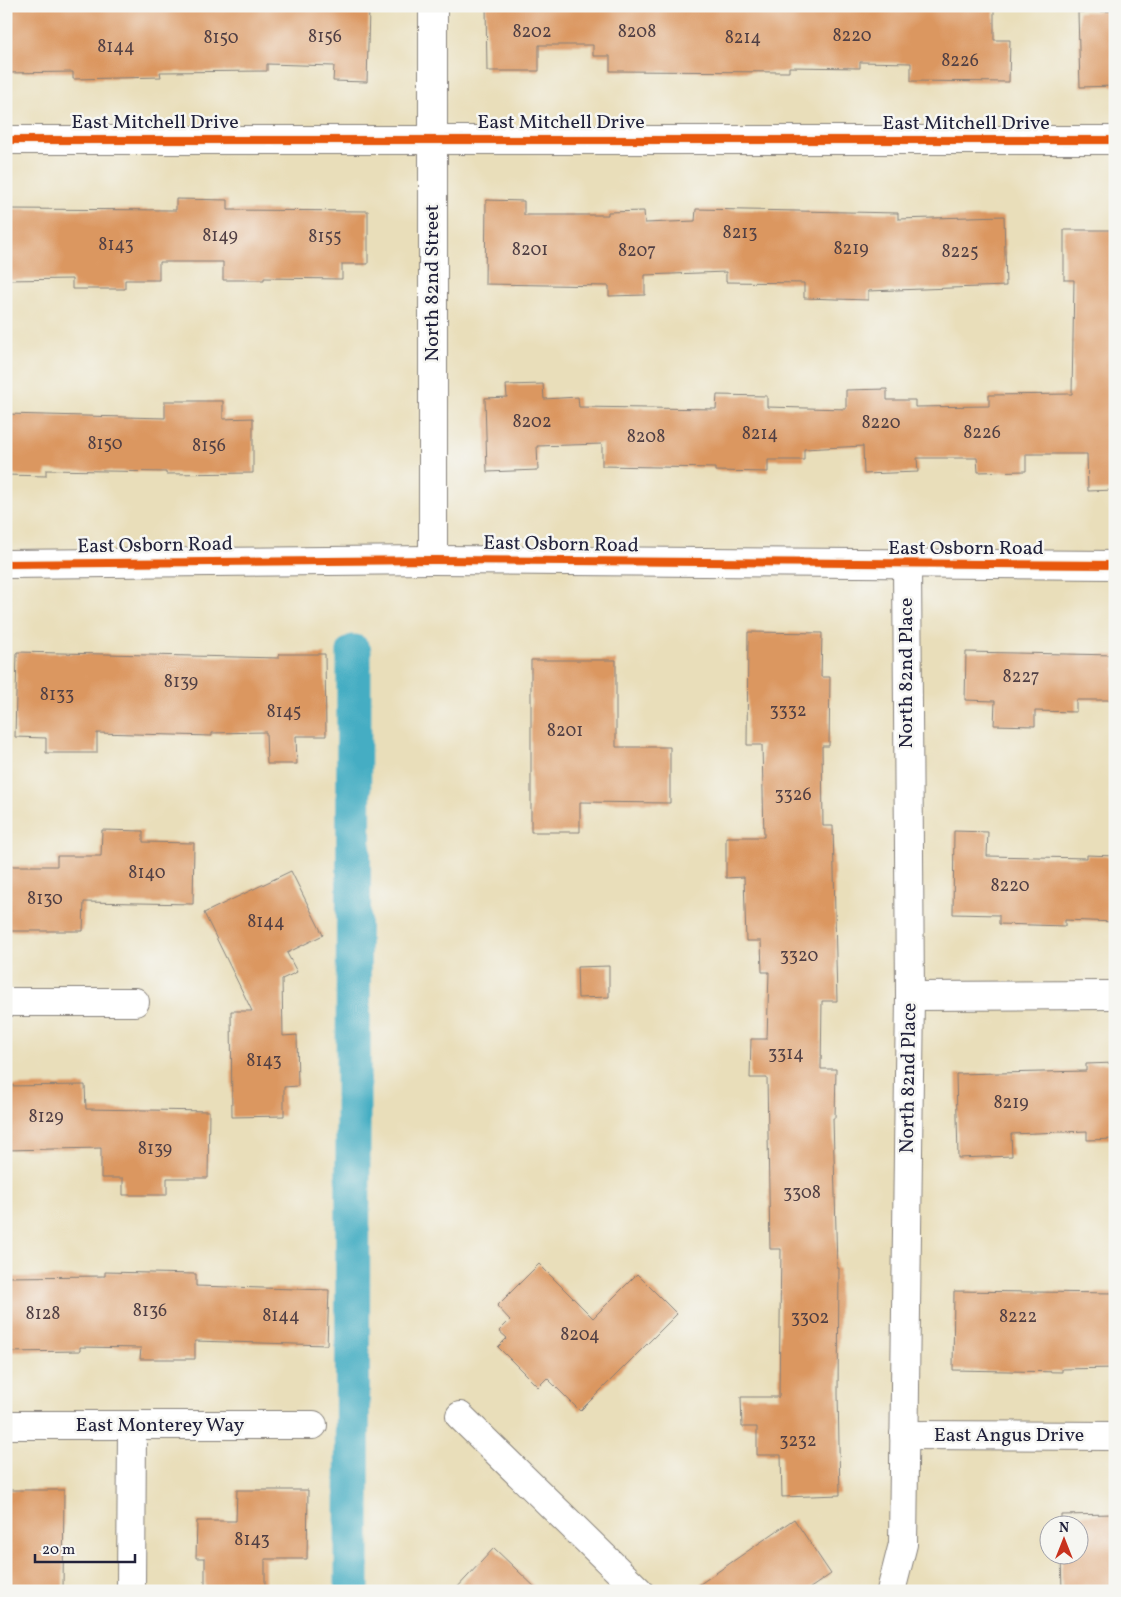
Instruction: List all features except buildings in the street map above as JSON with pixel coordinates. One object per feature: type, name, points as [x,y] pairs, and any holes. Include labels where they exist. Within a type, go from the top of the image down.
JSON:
[{"type":"street","name":"North 82nd Street","points":[[433,6],[433,560]]},
{"type":"street","name":"East Mitchell Drive","points":[[6,140],[1115,140]]},
{"type":"street","name":"East Osborn Road","points":[[6,564],[433,560],[907,565],[1115,565]]},
{"type":"street","name":"North 82nd Place","points":[[892,1591],[903,1544],[910,996],[907,565]]},
{"type":"street","points":[[910,996],[1115,995]]},
{"type":"street","points":[[6,1002],[135,1002]]},
{"type":"street","points":[[460,1416],[639,1591]]},
{"type":"street","name":"East Monterey Way","points":[[6,1425],[313,1425]]},
{"type":"street","points":[[131,1591],[132,1426]]},
{"type":"street","name":"East Angus Drive","points":[[904,1435],[1115,1436]]},
{"type":"waterway","points":[[352,1591],[354,652]]},
{"type":"cycle path","points":[[6,140],[1115,140]]},
{"type":"cycle path","points":[[6,564],[433,560],[1115,565]]}]
